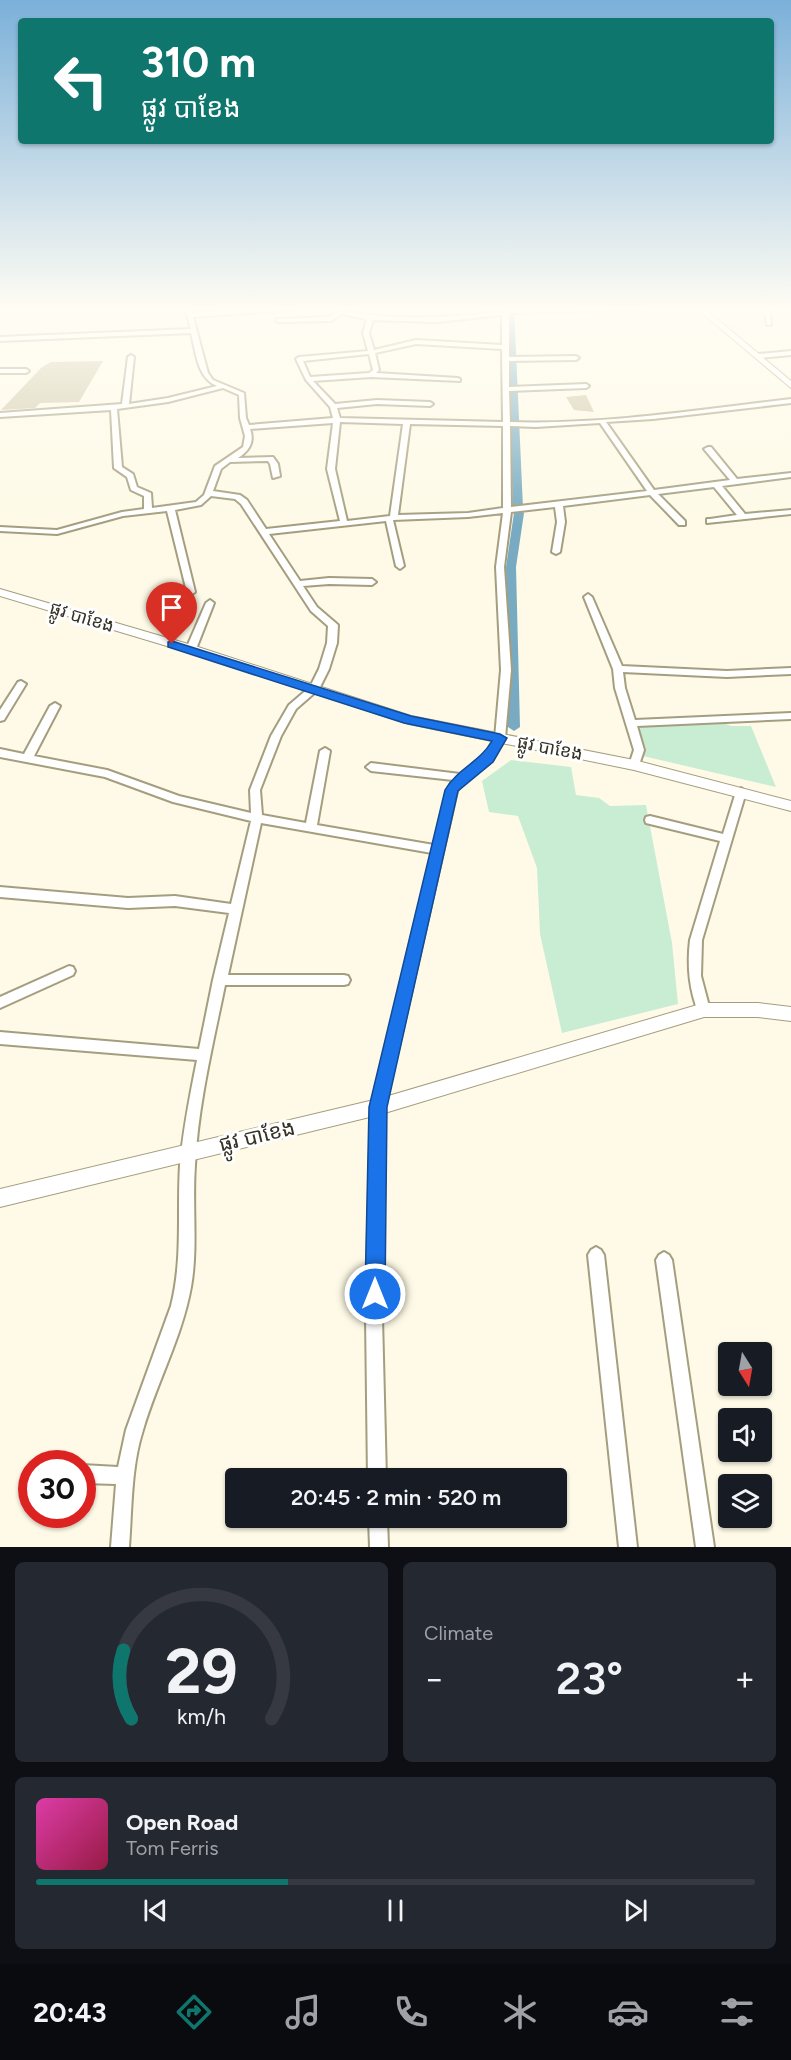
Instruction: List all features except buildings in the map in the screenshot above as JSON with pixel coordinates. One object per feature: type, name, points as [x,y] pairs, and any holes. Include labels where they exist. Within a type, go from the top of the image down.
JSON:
[{"type":"street","points":[[126,407],[129,380]]},
{"type":"street","points":[[0,529],[57,532],[114,515],[199,504],[209,493],[218,469],[249,444],[248,427],[243,418],[242,394],[210,380]]},
{"type":"street","points":[[308,380],[333,406],[338,420],[331,469],[344,523]]},
{"type":"street","points":[[377,1468],[374,1317],[378,1107],[452,790],[488,758],[500,738],[506,670],[500,567],[511,511],[509,380]]},
{"type":"street","points":[[0,415],[114,409],[187,396],[224,386]]},
{"type":"street","points":[[509,389],[585,386]]},
{"type":"street","points":[[248,427],[338,420],[521,426],[602,421],[791,401]]},
{"type":"street","points":[[333,406],[377,402],[430,404]]},
{"type":"street","points":[[114,409],[118,468],[130,476],[134,488],[148,495],[148,510]]},
{"type":"street","points":[[602,421],[651,491],[682,523]]},
{"type":"street","points":[[400,566],[392,519],[407,423]]},
{"type":"street","points":[[708,449],[735,482]]},
{"type":"street","points":[[230,460],[270,459],[274,464],[276,476]]},
{"type":"street","points":[[264,532],[344,523],[511,511],[651,491],[790,476]]},
{"type":"street","points":[[716,484],[743,518]]},
{"type":"street","points":[[120,1547],[125,1476],[134,1432],[176,1321],[183,1285],[187,1243],[189,1152],[203,1055],[256,818],[255,790],[276,736],[292,707],[314,689],[332,643],[333,625],[314,609],[300,584],[240,499],[209,493]]},
{"type":"street","points":[[556,552],[561,522],[559,504]]},
{"type":"street","points":[[170,508],[191,592]]},
{"type":"street","points":[[710,521],[791,512]]},
{"type":"street","points":[[300,584],[329,581],[372,582]]},
{"type":"street","name":"ផ្លូវ បាខែង","points":[[0,592],[192,650],[409,720],[634,765],[791,806]]},
{"type":"street","points":[[588,597],[618,669],[620,688],[639,750],[634,765]]},
{"type":"street","points":[[192,650],[210,603]]},
{"type":"street","points":[[618,669],[727,674],[791,671]]},
{"type":"street","points":[[0,718],[21,684]]},
{"type":"street","points":[[27,759],[55,706]]},
{"type":"street","points":[[631,723],[791,716]]},
{"type":"street","points":[[311,828],[325,751]]},
{"type":"street","points":[[0,753],[107,774],[177,799],[256,818],[439,850]]},
{"type":"street","points":[[371,767],[463,778]]},
{"type":"street","points":[[704,1010],[695,987],[692,963],[696,940],[741,792]]},
{"type":"street","points":[[650,820],[728,838]]},
{"type":"street","points":[[0,892],[128,903],[175,901],[236,909]]},
{"type":"street","points":[[0,1004],[69,971]]},
{"type":"street","points":[[219,980],[344,980]]},
{"type":"street","name":"ផ្លូវ បាខែង","points":[[0,1198],[378,1107],[704,1010],[758,1010],[791,1015]]},
{"type":"street","points":[[0,1038],[203,1055]]},
{"type":"street","points":[[596,1255],[628,1547]]},
{"type":"street","points":[[664,1260],[705,1547]]},
{"type":"street","points":[[96,1475],[125,1476]]},
{"type":"street","points":[[379,1528],[380,1547]]},
{"type":"green space","points":[[721,722],[731,726],[751,726],[776,787],[643,756],[635,725]]},
{"type":"green space","points":[[511,760],[571,767],[576,795],[599,798],[610,806],[646,805],[672,943],[678,1004],[562,1033],[540,934],[537,868],[518,816],[489,812],[482,781]]},
{"type":"waterway","points":[[513,380],[518,508]]},
{"type":"waterway","points":[[514,727],[511,567],[519,513]]},
{"type":"route","points":[[172,644],[409,720],[500,738],[494,752],[459,780],[452,790],[378,1107],[375,1294]]}]
